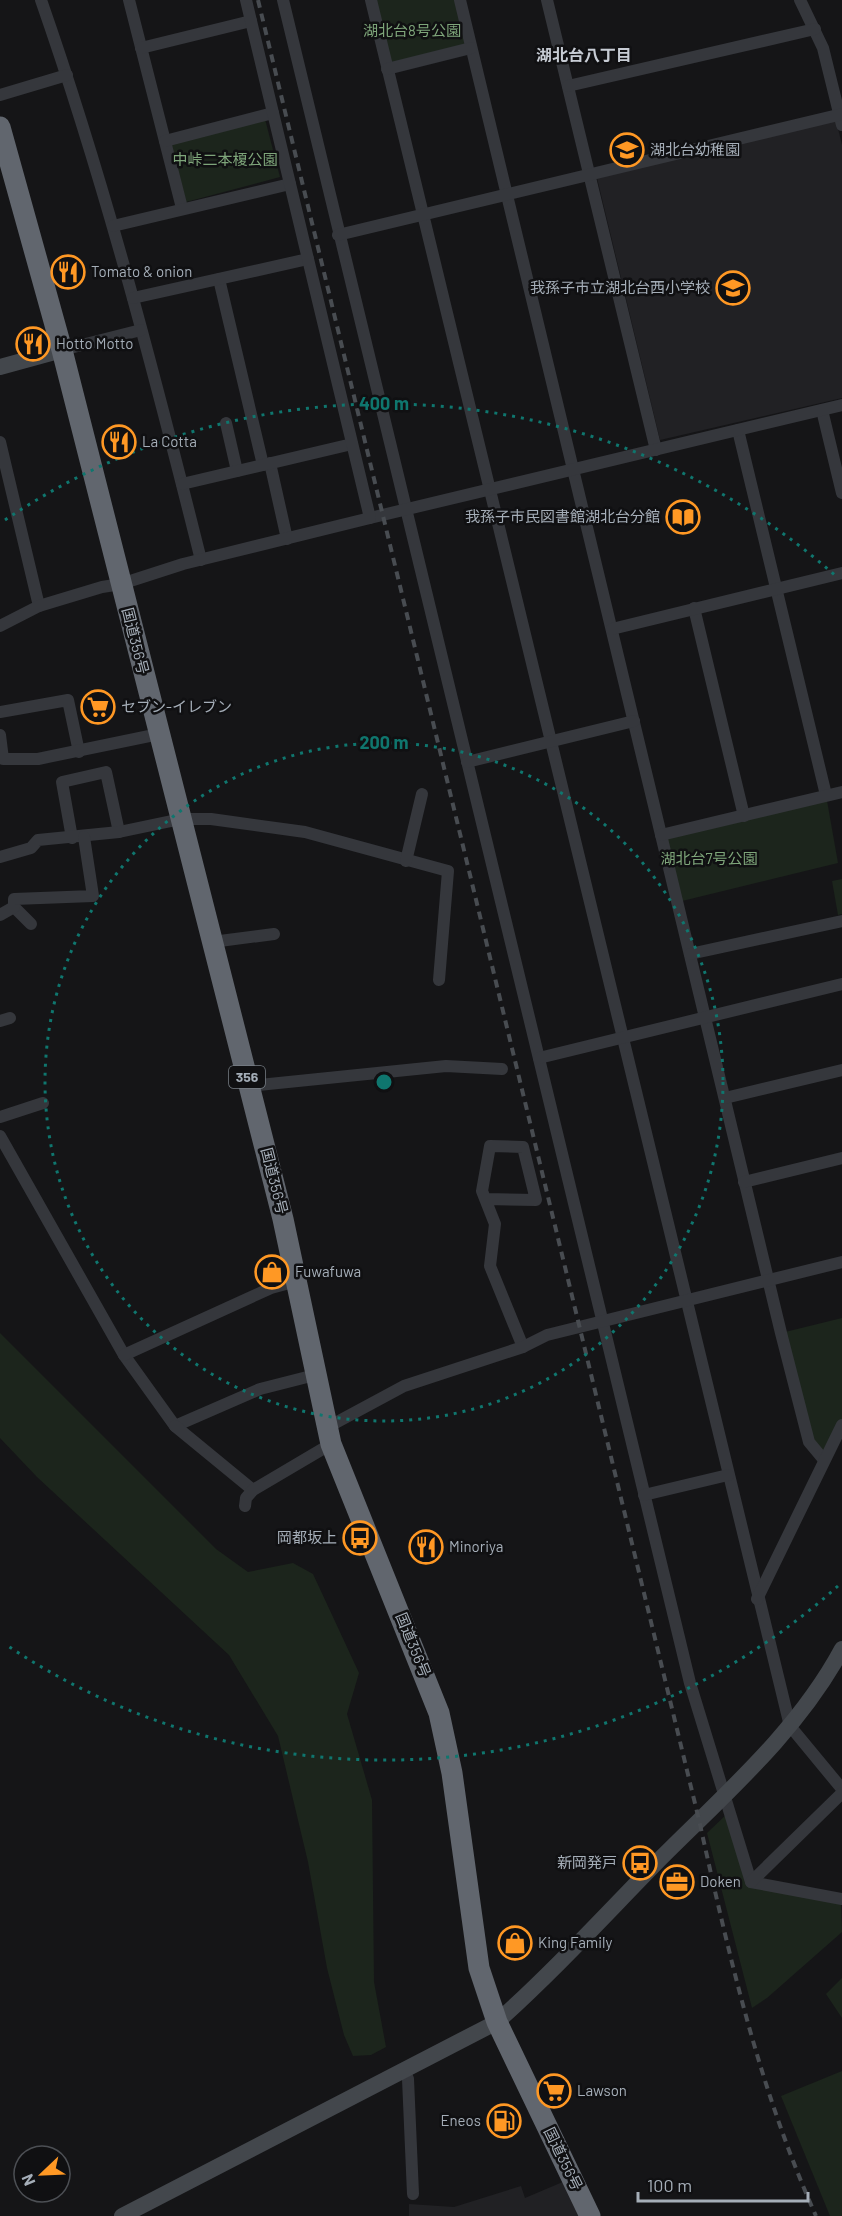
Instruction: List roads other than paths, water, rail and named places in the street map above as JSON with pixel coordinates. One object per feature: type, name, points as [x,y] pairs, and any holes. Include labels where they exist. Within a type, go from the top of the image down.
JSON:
[{"type":"highway","name":"国道356号","points":[[0,127],[62,351],[249,1086],[297,1281],[328,1436],[439,1713],[452,1773],[479,1968],[497,2022],[590,2216]]},
{"type":"street","points":[[41,0],[68,75],[113,226],[201,560]]},
{"type":"street","points":[[129,0],[182,208]]},
{"type":"street","points":[[246,0],[370,518]]},
{"type":"street","points":[[283,0],[338,236],[690,1683],[726,1793],[751,1882]]},
{"type":"street","points":[[371,0],[790,1726],[842,1791],[751,1882]]},
{"type":"street","points":[[460,0],[808,1442],[825,1460]]},
{"type":"street","points":[[338,236],[589,175],[841,118],[823,48],[800,0]]},
{"type":"street","points":[[550,1],[589,175],[656,450]]},
{"type":"street","points":[[141,48],[251,21]]},
{"type":"street","points":[[568,86],[815,29]]},
{"type":"street","points":[[387,69],[471,48]]},
{"type":"street","points":[[0,95],[68,75]]},
{"type":"street","points":[[165,141],[273,113]]},
{"type":"street","points":[[113,226],[290,184]]},
{"type":"street","points":[[133,298],[308,259]]},
{"type":"street","points":[[219,279],[287,539]]},
{"type":"street","points":[[0,367],[141,330]]},
{"type":"street","points":[[0,626],[39,606],[102,586],[121,585],[201,560],[842,405]]},
{"type":"street","points":[[822,410],[842,493]]},
{"type":"street","points":[[226,423],[237,471]]},
{"type":"street","points":[[738,430],[826,795]]},
{"type":"street","points":[[182,484],[352,444]]},
{"type":"street","points":[[1,448],[39,606]]},
{"type":"street","points":[[612,629],[842,573]]},
{"type":"street","points":[[694,608],[744,816]]},
{"type":"street","points":[[0,712],[68,700],[79,752]]},
{"type":"street","points":[[467,762],[634,721]]},
{"type":"street","points":[[0,735],[3,759],[38,759],[159,734]]},
{"type":"street","points":[[31,924],[14,907],[14,899],[93,896],[62,782],[106,772],[119,832]]},
{"type":"street","points":[[662,835],[842,792]]},
{"type":"street","points":[[406,861],[422,794]]},
{"type":"street","points":[[0,857],[32,848],[38,840],[119,832],[181,819],[211,819],[305,832],[448,871],[439,980]]},
{"type":"street","points":[[0,915],[14,907]]},
{"type":"street","points":[[690,954],[842,921]]},
{"type":"street","points":[[212,942],[274,934]]},
{"type":"street","points":[[539,1058],[842,984]]},
{"type":"street","points":[[249,1086],[446,1066],[502,1070]]},
{"type":"street","points":[[725,1098],[842,1070]]},
{"type":"street","points":[[0,1117],[43,1103]]},
{"type":"street","points":[[0,1136],[124,1355],[175,1426],[253,1490]]},
{"type":"street","points":[[485,1199],[536,1200],[523,1147],[490,1146],[482,1191],[485,1199],[495,1224],[490,1266],[523,1347]]},
{"type":"street","points":[[744,1182],[842,1158]]},
{"type":"street","points":[[245,1506],[246,1498],[253,1490],[328,1436],[404,1386],[523,1347],[547,1335],[842,1262]]},
{"type":"street","points":[[124,1355],[271,1288],[297,1281]]},
{"type":"street","points":[[175,1426],[260,1389],[315,1374]]},
{"type":"street","points":[[758,1599],[825,1460],[837,1445],[842,1425]]},
{"type":"street","points":[[644,1496],[728,1475]]},
{"type":"street","points":[[122,2216],[497,2022],[547,1977],[790,1726],[828,1676],[842,1649]]},
{"type":"street","points":[[751,1882],[842,1899]]},
{"type":"street","points":[[404,2070],[408,2079],[413,2194]]},
{"type":"railway","points":[[258,0],[734,1971],[778,2120],[816,2216]]},
{"type":"place","name":"湖北台幼稚園","points":[[627,150]]},
{"type":"place","name":"Tomato & onion","points":[[68,272]]},
{"type":"place","name":"我孫子市立湖北台西小学校","points":[[733,288]]},
{"type":"place","name":"Hotto Motto","points":[[33,344]]},
{"type":"place","name":"La Cotta","points":[[119,442]]},
{"type":"place","name":"我孫子市民図書館湖北台分館","points":[[683,517]]},
{"type":"place","name":"セブン-イレブン","points":[[98,707]]},
{"type":"place","name":"Fuwafuwa","points":[[272,1272]]},
{"type":"place","name":"岡都坂上","points":[[360,1538]]},
{"type":"place","name":"Minoriya","points":[[426,1547]]},
{"type":"place","name":"新岡発戸","points":[[640,1863]]},
{"type":"place","name":"Doken","points":[[677,1882]]},
{"type":"place","name":"King Family","points":[[515,1943]]},
{"type":"place","name":"Lawson","points":[[554,2091]]},
{"type":"place","name":"Eneos","points":[[504,2121]]},
{"type":"district","name":"湖北台八丁目","points":[[584,55]]},
{"type":"park label","name":"湖北台8号公園","points":[[412,31]]},
{"type":"park label","name":"中峠二本榎公園","points":[[225,160]]},
{"type":"park label","name":"湖北台7号公園","points":[[709,859]]}]
